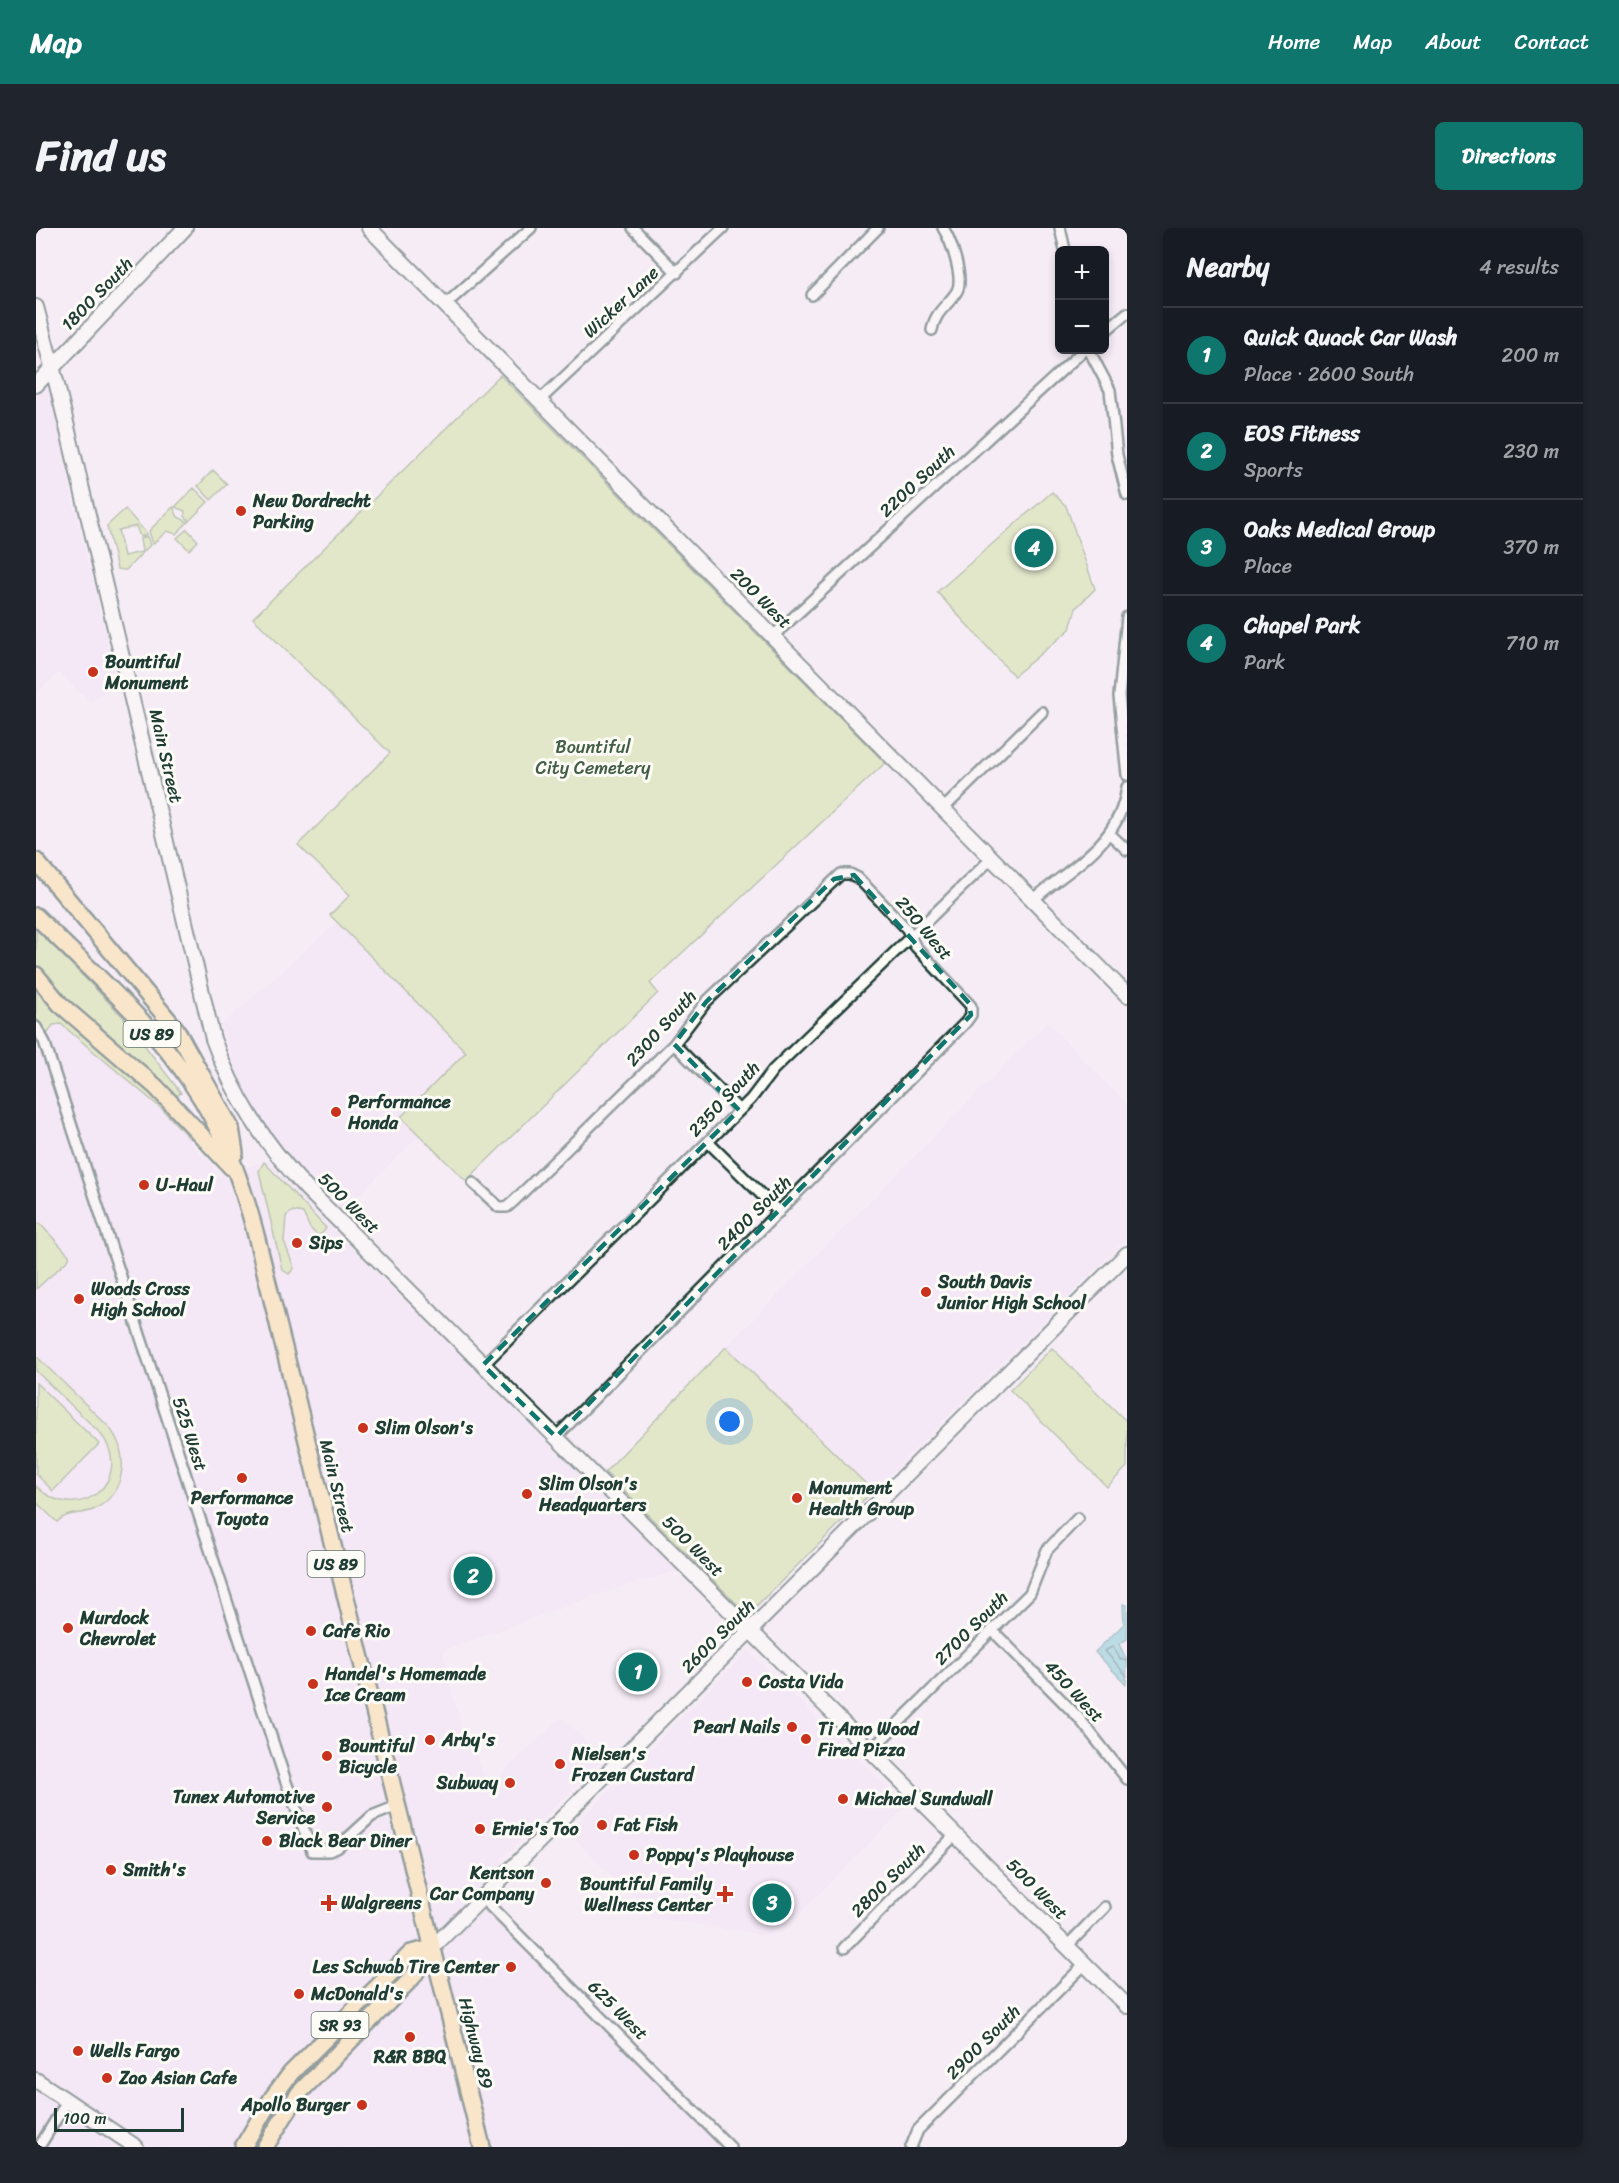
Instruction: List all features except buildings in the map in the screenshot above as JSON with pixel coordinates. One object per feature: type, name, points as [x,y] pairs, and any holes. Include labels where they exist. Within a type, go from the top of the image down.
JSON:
[{"type":"main road","points":[[36,861],[176,1029],[231,1128],[237,1173]]},
{"type":"main road","name":"US 89","points":[[36,916],[151,1033],[180,1067],[214,1120],[237,1173]]},
{"type":"main road","points":[[36,975],[60,1004],[156,1087],[237,1173]]},
{"type":"main road","name":"Main Street","points":[[237,1173],[257,1239],[432,1948]]},
{"type":"main road","name":"2600 South","points":[[243,2147],[272,2098],[301,2063],[411,1953],[432,1948]]},
{"type":"main road","name":"SR 93","points":[[265,2147],[282,2117],[304,2088],[414,1976],[432,1948]]},
{"type":"main road","name":"Highway 89","points":[[432,1948],[482,2147]]},
{"type":"street","name":"1800 South","points":[[36,385],[185,228]]},
{"type":"street","name":"200 West","points":[[369,228],[1127,995]]},
{"type":"street","points":[[445,305],[531,228]]},
{"type":"street","points":[[633,228],[677,273]]},
{"type":"street","name":"Wicker Lane","points":[[540,400],[723,228]]},
{"type":"street","points":[[812,295],[878,228]]},
{"type":"street","points":[[932,330],[936,315],[956,292],[959,281],[955,258],[944,228]]},
{"type":"street","points":[[1060,228],[1064,246]]},
{"type":"street","name":"Main Street","points":[[36,307],[213,1039]]},
{"type":"street","points":[[1109,328],[1127,313]]},
{"type":"street","name":"2200 South","points":[[773,636],[1080,354]]},
{"type":"street","points":[[1091,354],[1110,390],[1117,455],[1127,495]]},
{"type":"street","points":[[1127,617],[1119,696],[1127,768]]},
{"type":"street","points":[[943,809],[1042,712]]},
{"type":"street","points":[[1033,900],[1110,834],[1123,809],[1127,787]]},
{"type":"street","points":[[1110,834],[1127,850]]},
{"type":"street","name":"2350 South","points":[[483,1365],[740,1110],[768,1075],[992,858]]},
{"type":"street","name":"250 West","points":[[846,873],[858,878],[907,929],[915,946],[969,1003],[972,1010]]},
{"type":"street","name":"2300 South","points":[[473,1182],[502,1208],[514,1201],[674,1044],[706,1002],[834,879],[846,873]]},
{"type":"street","name":"2400 South","points":[[556,1437],[966,1022],[972,1010]]},
{"type":"street","name":"525 West","points":[[36,1027],[44,1041],[283,1772],[312,1851],[329,1851],[337,1848],[372,1816],[397,1806]]},
{"type":"street","name":"500 West","points":[[213,1039],[240,1102],[276,1156],[1127,2006]]},
{"type":"street","points":[[674,1044],[740,1110]]},
{"type":"street","points":[[708,1142],[779,1212]]},
{"type":"street","name":"2600 South","points":[[432,1948],[1127,1254]]},
{"type":"street","name":"2700 South","points":[[870,1751],[1030,1593],[1047,1550],[1078,1518]]},
{"type":"street","name":"450 West","points":[[992,1630],[1079,1718],[1127,1779]]},
{"type":"street","name":"2800 South","points":[[844,1947],[955,1835]]},
{"type":"street","name":"625 West","points":[[482,1898],[730,2147]]},
{"type":"street","points":[[1067,1946],[1106,1906]]},
{"type":"street","name":"2900 South","points":[[911,2147],[918,2130],[1085,1964]]},
{"type":"street","points":[[36,2080],[136,2147]]},
{"type":"street","points":[[39,2147],[68,2100]]},
{"type":"highlighted area","points":[[854,875],[969,1003],[971,1015],[556,1437],[483,1365],[739,1110],[674,1044],[706,1002],[834,879]]},
{"type":"shaded area","points":[[49,383],[73,501],[117,683],[91,703],[59,673],[36,694],[36,397]]},
{"type":"shaded area","points":[[337,922],[466,1052],[402,1117],[420,1135],[343,1211],[292,1159],[264,1124],[237,1074],[221,1025]]},
{"type":"shaded area","name":"South Davis Junior High School","points":[[1047,1022],[1127,1104],[1127,1238],[873,1491],[726,1347]]},
{"type":"shaded area","points":[[61,1024],[172,1118],[206,1161],[209,1160],[218,1177],[267,1160],[329,1226],[677,1571],[600,1594],[443,1651],[465,1745],[475,1747],[487,1787],[562,1717],[604,1758],[502,1858],[506,1903],[491,1918],[720,2147],[36,2147],[36,1042],[170,1450],[181,1440],[48,1033],[53,1025]]},
{"type":"shaded area","points":[[748,1651],[907,1806],[788,1925],[764,1935],[652,1918],[568,1832]]},
{"type":"green space","name":"Bountiful City Cemetery","points":[[500,375],[885,763],[650,983],[658,993],[466,1181],[401,1117],[466,1052],[330,915],[350,895],[298,845],[390,753],[253,618]]},
{"type":"green space","points":[[213,470],[227,484],[211,500],[198,486]]},
{"type":"green space","points":[[194,488],[208,502],[189,521],[185,516],[185,511],[175,507]]},
{"type":"green space","points":[[1052,492],[1066,506],[1095,589],[1076,608],[1070,629],[1014,676],[937,592]]},
{"type":"green space","points":[[173,507],[178,517],[188,522],[176,534],[167,531],[153,544],[149,531]]},
{"type":"green space","points":[[125,509],[147,534],[140,537],[136,526],[118,530],[124,556],[142,552],[140,539],[147,536],[150,545],[126,570],[117,569],[107,526]]},
{"type":"green space","points":[[187,529],[198,541],[189,550],[177,538]]},
{"type":"green space","points":[[36,928],[123,1017],[181,1093],[176,1096],[76,1011],[39,971],[36,967]]},
{"type":"green space","points":[[36,986],[159,1097],[194,1136],[190,1139],[162,1109],[61,1024],[53,1025],[48,1033],[36,1018]]},
{"type":"green space","points":[[264,1162],[326,1228],[322,1234],[317,1235],[310,1228],[303,1213],[293,1211],[286,1216],[284,1241],[294,1268],[289,1274],[282,1269],[259,1171]]},
{"type":"green space","points":[[36,1223],[40,1224],[69,1255],[69,1259],[36,1289]]},
{"type":"green space","points":[[726,1347],[873,1491],[749,1613],[743,1610],[605,1472]]},
{"type":"green space","points":[[1052,1348],[1127,1422],[1127,1467],[1107,1487],[1010,1390]]},
{"type":"green space","points":[[36,1356],[108,1426],[120,1447],[122,1459],[119,1482],[106,1502],[95,1509],[65,1516],[57,1522],[36,1502],[36,1486],[53,1498],[69,1502],[85,1500],[98,1492],[107,1481],[112,1466],[110,1450],[100,1433],[36,1371]]},
{"type":"green space","points":[[36,1383],[99,1444],[53,1491],[36,1474]]},
{"type":"water","points":[[1123,1604],[1127,1605],[1127,1639],[1119,1644],[1127,1661],[1126,1684],[1095,1652],[1124,1624]]},
{"type":"place","name":"New Dordrecht Parking","points":[[241,511]]},
{"type":"place","name":"Chapel Park","points":[[1034,548]]},
{"type":"place","name":"Bountiful Monument","points":[[93,672]]},
{"type":"place","name":"Performance Honda","points":[[336,1112]]},
{"type":"place","name":"U-Haul","points":[[144,1185]]},
{"type":"place","name":"Sips","points":[[297,1243]]},
{"type":"place","name":"South Davis Junior High School","points":[[926,1292]]},
{"type":"place","name":"Woods Cross High School","points":[[79,1299]]},
{"type":"place","name":"Slim Olson's","points":[[363,1428]]},
{"type":"place","name":"Performance Toyota","points":[[242,1478]]},
{"type":"place","name":"Slim Olson's Headquarters","points":[[527,1494]]},
{"type":"place","name":"Monument Health Group","points":[[797,1498]]},
{"type":"place","name":"EOS Fitness","points":[[473,1576]]},
{"type":"place","name":"Murdock Chevrolet","points":[[68,1628]]},
{"type":"place","name":"Cafe Rio","points":[[311,1631]]},
{"type":"place","name":"Quick Quack Car Wash","points":[[638,1672]]},
{"type":"place","name":"Costa Vida","points":[[747,1682]]},
{"type":"place","name":"Handel's Homemade Ice Cream","points":[[313,1684]]},
{"type":"place","name":"Pearl Nails","points":[[792,1727]]},
{"type":"place","name":"Ti Amo Wood Fired Pizza","points":[[806,1739]]},
{"type":"place","name":"Arby's","points":[[430,1740]]},
{"type":"place","name":"Bountiful Bicycle","points":[[327,1756]]},
{"type":"place","name":"Nielsen's Frozen Custard","points":[[560,1764]]},
{"type":"place","name":"Subway","points":[[510,1783]]},
{"type":"place","name":"Michael Sundwall","points":[[843,1799]]},
{"type":"place","name":"Tunex Automotive Service","points":[[327,1807]]},
{"type":"place","name":"Fat Fish","points":[[602,1825]]},
{"type":"place","name":"Ernie's Too","points":[[480,1829]]},
{"type":"place","name":"Black Bear Diner","points":[[267,1841]]},
{"type":"place","name":"Poppy's Playhouse","points":[[634,1855]]},
{"type":"place","name":"Smith's","points":[[111,1870]]},
{"type":"place","name":"Kentson Car Company","points":[[546,1883]]},
{"type":"place","name":"Bountiful Family Wellness Center","points":[[725,1894]]},
{"type":"place","name":"Walgreens","points":[[329,1903]]},
{"type":"place","name":"Oaks Medical Group","points":[[772,1903]]},
{"type":"place","name":"Les Schwab Tire Center","points":[[511,1967]]},
{"type":"place","name":"McDonald's","points":[[299,1994]]},
{"type":"place","name":"R&R BBQ","points":[[410,2037]]},
{"type":"place","name":"Wells Fargo","points":[[78,2051]]},
{"type":"place","name":"Zao Asian Cafe","points":[[107,2078]]},
{"type":"place","name":"Apollo Burger","points":[[362,2105]]}]
